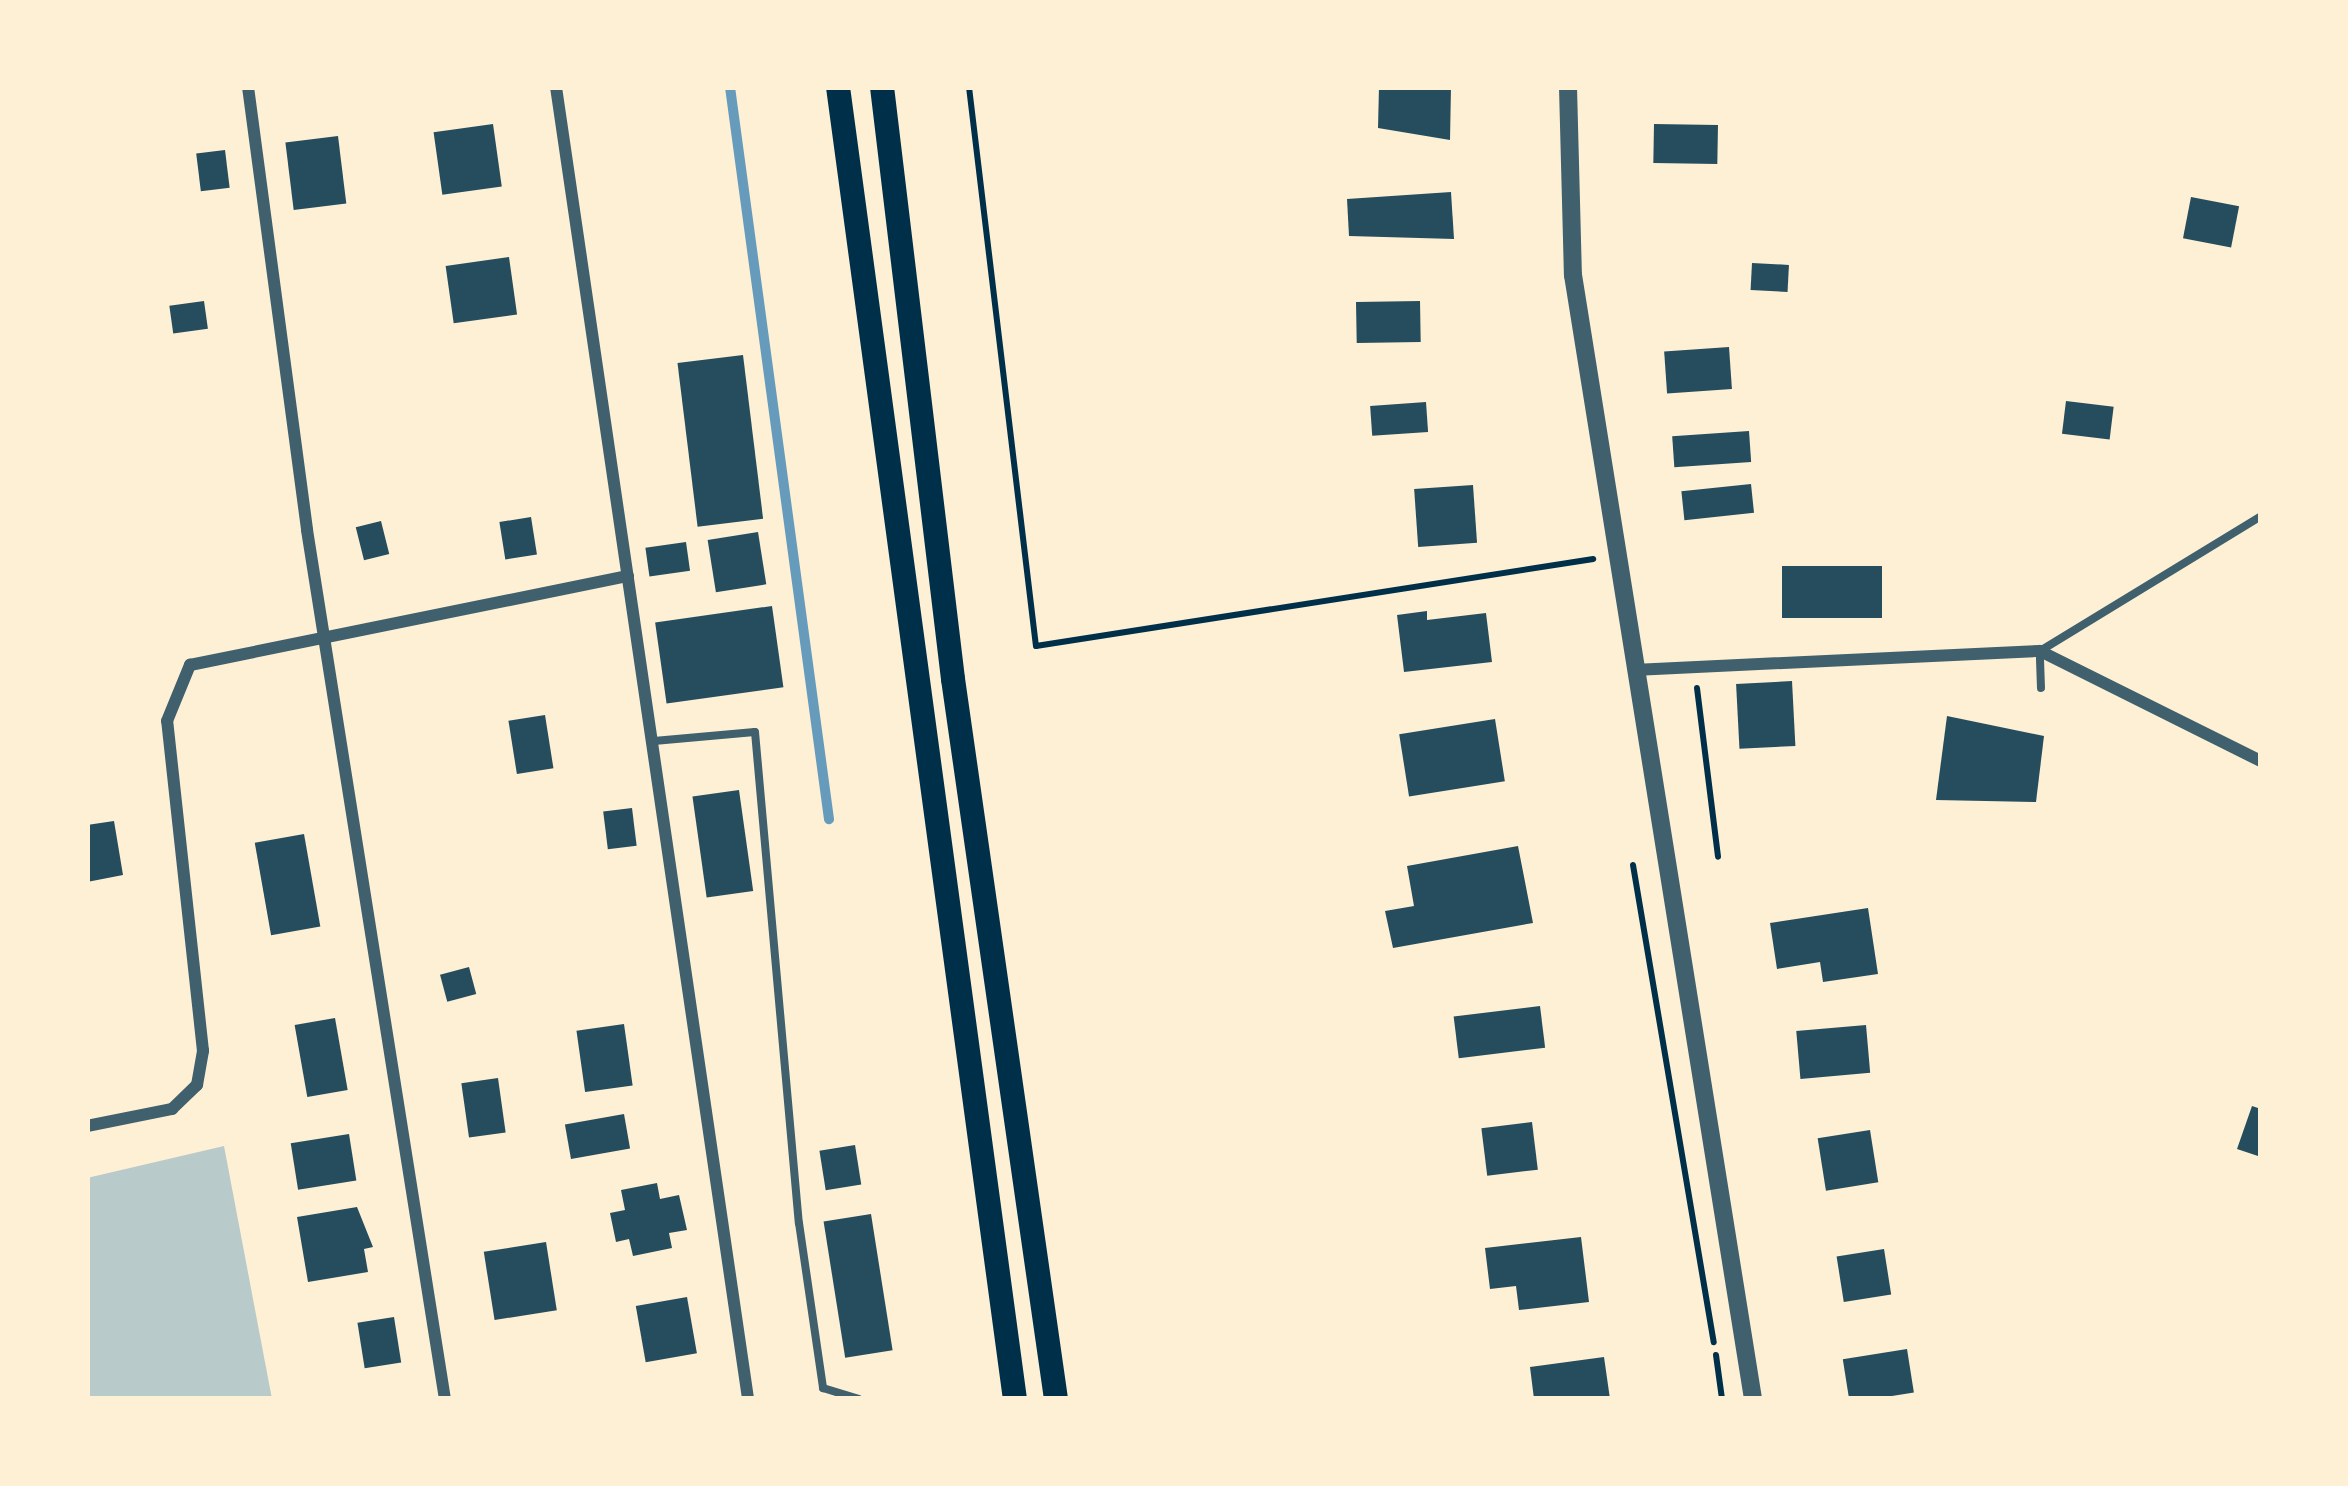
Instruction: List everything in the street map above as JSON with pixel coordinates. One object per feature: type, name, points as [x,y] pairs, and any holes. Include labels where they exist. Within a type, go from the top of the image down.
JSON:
[{"type":"highway","points":[[838,87],[1015,1399]]},
{"type":"highway","points":[[882,87],[950,657],[1057,1399]]},
{"type":"street","points":[[248,87],[326,637],[445,1399]]},
{"type":"street","points":[[556,87],[748,1399]]},
{"type":"street","points":[[1568,87],[1573,275],[1614,556],[1753,1399]]},
{"type":"street","points":[[87,1126],[172,1109],[197,1084],[202,1051],[167,721],[174,688],[190,664],[628,576]]},
{"type":"street","points":[[1633,670],[2040,651],[2261,761]]},
{"type":"lane","points":[[2041,688],[2040,651],[2261,516]]},
{"type":"lane","points":[[654,741],[755,732],[799,1223],[824,1388],[858,1399]]},
{"type":"path","points":[[969,87],[1036,646],[1614,556]]},
{"type":"path","points":[[1694,667],[1718,857]]},
{"type":"path","points":[[1633,865],[1722,1399]]},
{"type":"shaded area","points":[[224,1146],[272,1399],[87,1399],[87,1178]]},
{"type":"building","points":[[1379,87],[1451,87],[1450,140],[1378,128]]},
{"type":"building","points":[[493,124],[502,186],[442,195],[434,132]]},
{"type":"building","points":[[1654,124],[1718,125],[1717,164],[1653,163]]},
{"type":"building","points":[[338,136],[346,203],[294,210],[285,142]]},
{"type":"building","points":[[225,150],[230,188],[201,191],[196,154]]},
{"type":"building","points":[[1451,192],[1454,239],[1349,236],[1347,199]]},
{"type":"building","points":[[2191,197],[2239,206],[2231,248],[2183,238]]},
{"type":"building","points":[[509,257],[517,314],[454,323],[446,266]]},
{"type":"building","points":[[1752,263],[1789,265],[1788,292],[1751,290]]},
{"type":"building","points":[[204,301],[208,329],[173,334],[169,306]]},
{"type":"building","points":[[1420,301],[1421,342],[1357,343],[1356,302]]},
{"type":"building","points":[[1729,347],[1732,389],[1667,393],[1664,352]]},
{"type":"building","points":[[743,355],[763,519],[698,527],[677,363]]},
{"type":"building","points":[[2066,401],[2114,407],[2110,440],[2062,434]]},
{"type":"building","points":[[1426,402],[1428,432],[1372,436],[1370,406]]},
{"type":"building","points":[[1749,431],[1751,462],[1674,467],[1672,436]]},
{"type":"building","points":[[1751,484],[1754,513],[1684,520],[1681,491]]},
{"type":"building","points":[[1473,485],[1477,543],[1418,547],[1414,489]]},
{"type":"building","points":[[531,517],[537,555],[505,560],[499,522]]},
{"type":"building","points":[[381,521],[389,554],[364,560],[356,527]]},
{"type":"building","points":[[758,532],[766,584],[716,592],[708,540]]},
{"type":"building","points":[[686,542],[690,571],[649,576],[645,548]]},
{"type":"building","points":[[1782,566],[1882,566],[1882,618],[1782,618]]},
{"type":"building","points":[[772,606],[783,687],[667,704],[655,622]]},
{"type":"building","points":[[1427,611],[1427,620],[1486,613],[1492,662],[1404,672],[1397,615]]},
{"type":"building","points":[[1792,681],[1795,746],[1739,749],[1736,684]]},
{"type":"building","points":[[545,715],[553,768],[517,774],[508,721]]},
{"type":"building","points":[[1947,716],[2044,736],[2036,802],[1936,800]]},
{"type":"building","points":[[1495,719],[1505,781],[1409,796],[1399,734]]},
{"type":"building","points":[[739,790],[753,891],[707,898],[692,797]]},
{"type":"building","points":[[632,808],[637,846],[608,849],[603,812]]},
{"type":"building","points":[[114,821],[123,875],[87,882],[87,825]]},
{"type":"building","points":[[304,834],[320,927],[271,935],[255,843]]},
{"type":"building","points":[[1518,846],[1533,923],[1393,948],[1385,911],[1414,906],[1407,866]]},
{"type":"building","points":[[1868,908],[1878,974],[1823,982],[1820,962],[1777,969],[1770,923]]},
{"type":"building","points":[[469,967],[476,994],[447,1002],[440,975]]},
{"type":"building","points":[[1540,1006],[1545,1048],[1459,1058],[1454,1017]]},
{"type":"building","points":[[335,1018],[348,1090],[307,1097],[295,1025]]},
{"type":"building","points":[[624,1024],[633,1085],[585,1092],[576,1031]]},
{"type":"building","points":[[1866,1025],[1870,1073],[1800,1079],[1796,1031]]},
{"type":"building","points":[[498,1078],[506,1132],[469,1138],[461,1083]]},
{"type":"building","points":[[2252,1106],[2261,1109],[2261,1157],[2237,1149]]},
{"type":"building","points":[[624,1114],[630,1148],[571,1159],[565,1124]]},
{"type":"building","points":[[1532,1122],[1538,1170],[1487,1176],[1481,1128]]},
{"type":"building","points":[[1870,1130],[1878,1182],[1826,1191],[1818,1138]]},
{"type":"building","points":[[349,1134],[356,1180],[298,1190],[291,1143]]},
{"type":"building","points":[[855,1145],[861,1185],[826,1190],[819,1151]]},
{"type":"building","points":[[657,1183],[660,1199],[679,1195],[687,1230],[669,1233],[672,1248],[633,1256],[629,1239],[616,1242],[610,1213],[625,1210],[621,1190]]},
{"type":"building","points":[[357,1207],[373,1247],[364,1249],[368,1272],[308,1282],[297,1217]]},
{"type":"building","points":[[871,1214],[893,1350],[845,1358],[824,1222]]},
{"type":"building","points":[[1581,1237],[1589,1302],[1519,1310],[1516,1286],[1490,1289],[1485,1248]]},
{"type":"building","points":[[546,1242],[557,1310],[495,1320],[484,1252]]},
{"type":"building","points":[[1884,1249],[1891,1294],[1844,1302],[1837,1257]]},
{"type":"building","points":[[687,1297],[697,1353],[646,1362],[636,1306]]},
{"type":"building","points":[[394,1317],[401,1362],[365,1368],[357,1323]]},
{"type":"building","points":[[1907,1349],[1914,1392],[1849,1399],[1843,1359]]},
{"type":"building","points":[[1604,1357],[1610,1399],[1534,1399],[1530,1367]]},
{"type":"waterway","points":[[730,87],[829,819]]}]
